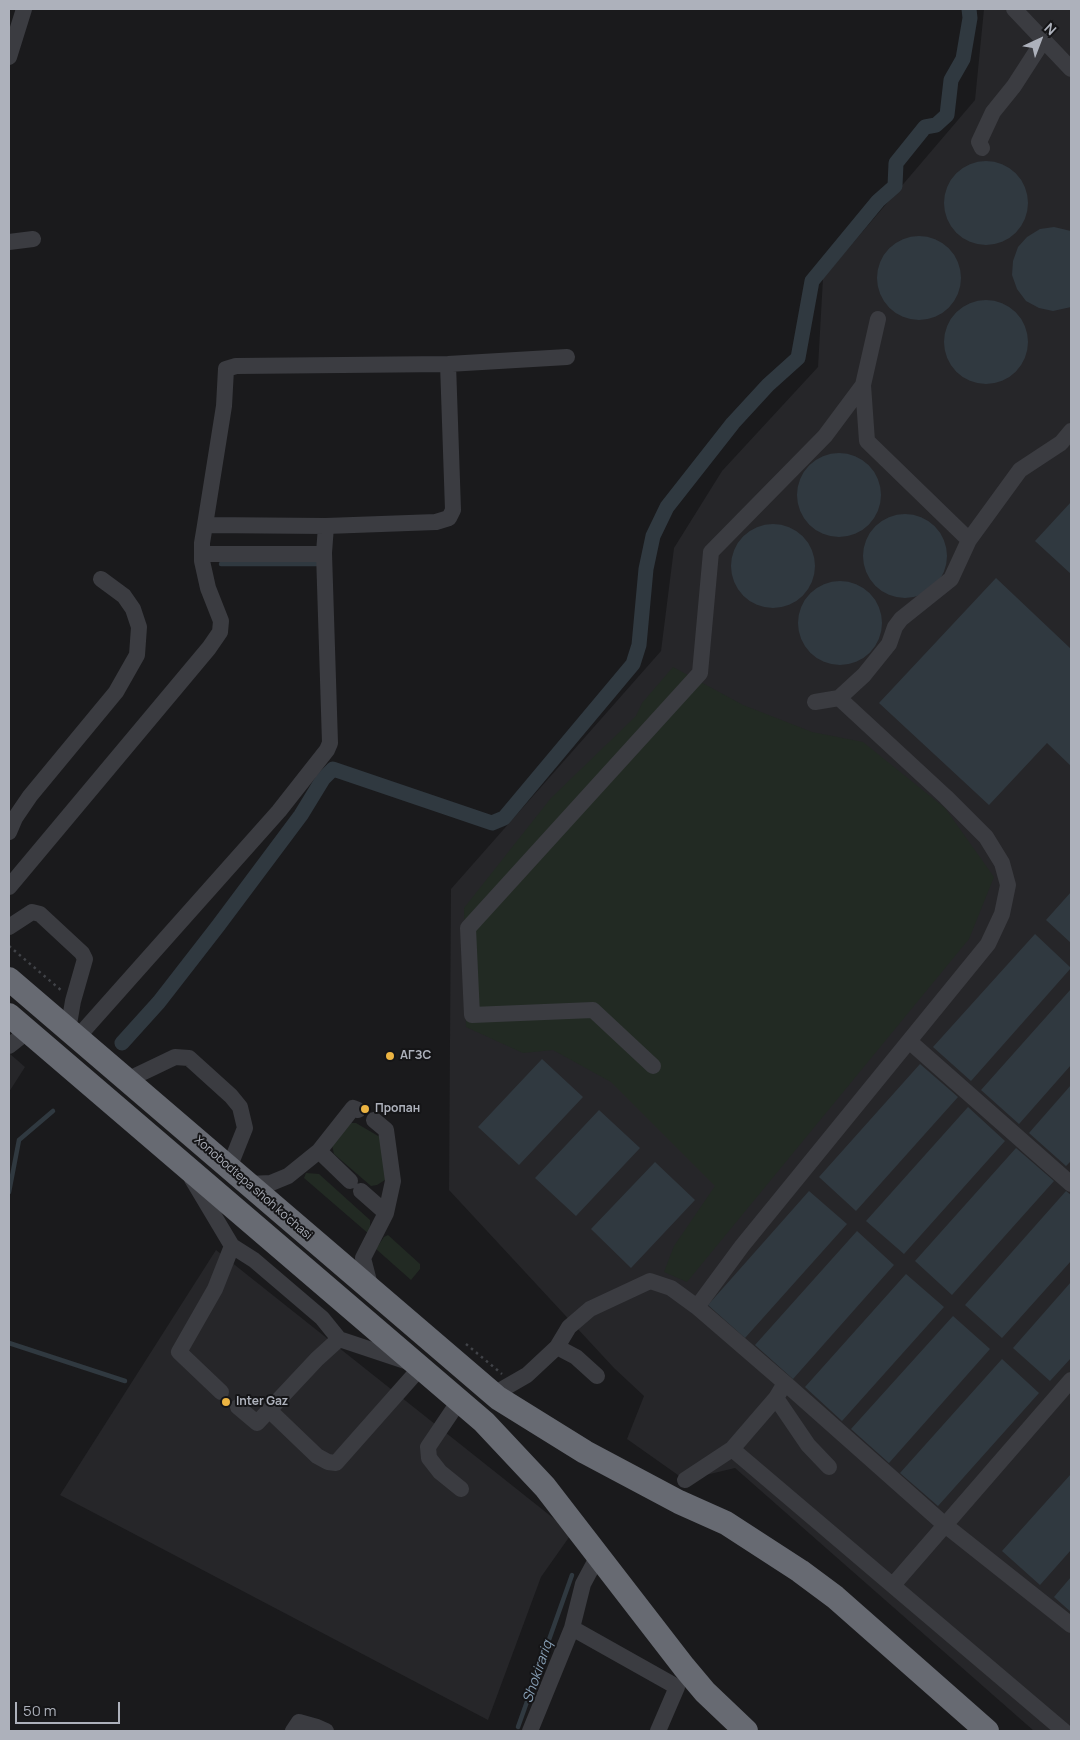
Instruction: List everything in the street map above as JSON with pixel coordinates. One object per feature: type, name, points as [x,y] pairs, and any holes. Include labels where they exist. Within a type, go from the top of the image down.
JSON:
[{"type":"highway","name":"Xonobodtepa shoh ko'chasi","points":[[17,986],[496,1396],[585,1452],[679,1502],[726,1523],[800,1571],[835,1597],[987,1731]]},
{"type":"highway","points":[[16,1021],[23,1021],[31,1017],[34,1010],[17,986]]},
{"type":"highway","points":[[16,1021],[484,1422],[545,1486],[705,1692],[746,1731]]},
{"type":"highway","points":[[295,1260],[313,1239]]},
{"type":"street","points":[[9,57],[24,9]]},
{"type":"street","points":[[1014,9],[1071,69]]},
{"type":"street","points":[[982,148],[979,142],[993,112],[1014,86],[1043,41]]},
{"type":"street","points":[[9,242],[32,239]]},
{"type":"street","points":[[878,319],[863,385],[867,441],[969,540]]},
{"type":"street","points":[[9,887],[220,632],[221,621],[208,588],[202,554],[202,542],[224,406],[226,369],[236,366],[448,364],[567,358]]},
{"type":"street","points":[[205,524],[326,526],[436,522],[449,518],[453,510],[448,364]]},
{"type":"street","points":[[653,1066],[593,1010],[472,1015],[468,928],[700,673],[711,552],[826,436],[863,385]]},
{"type":"street","points":[[815,702],[839,698],[864,675],[889,644],[895,627],[901,618],[951,579],[969,540],[1020,470],[1061,443],[1071,431]]},
{"type":"street","points":[[73,1034],[279,812],[327,750],[330,743],[324,553],[326,526]]},
{"type":"street","points":[[202,554],[324,553]]},
{"type":"street","points":[[9,832],[15,818],[30,796],[116,692],[137,655],[139,627],[133,609],[124,596],[101,579]]},
{"type":"street","points":[[697,1307],[742,1246],[988,944],[1002,914],[1008,885],[1002,863],[986,836],[839,698]]},
{"type":"street","points":[[9,927],[32,912],[40,914],[85,958],[73,1001],[73,1034]]},
{"type":"street","points":[[9,1046],[16,1021]]},
{"type":"street","points":[[908,1041],[1071,1184]]},
{"type":"street","points":[[127,1080],[175,1057],[189,1058],[231,1096],[240,1107],[245,1128],[229,1168]]},
{"type":"street","points":[[248,1184],[271,1182],[288,1176],[319,1151],[353,1108],[358,1110]]},
{"type":"street","points":[[371,1289],[363,1258],[386,1213],[393,1181],[386,1130],[374,1120]]},
{"type":"street","points":[[319,1151],[386,1213]]},
{"type":"street","points":[[183,1164],[232,1246],[254,1260],[322,1318],[338,1339],[420,1366],[336,1463],[328,1462],[317,1456],[269,1410]]},
{"type":"street","points":[[221,1392],[179,1352],[216,1289],[232,1246]]},
{"type":"street","points":[[496,1396],[527,1375],[557,1347],[569,1327],[590,1309],[650,1282],[671,1288],[697,1307],[945,1525],[1071,1625]]},
{"type":"street","points":[[238,1407],[257,1422],[317,1358],[338,1339]]},
{"type":"street","points":[[557,1347],[576,1357],[597,1376]]},
{"type":"street","points":[[892,1585],[1071,1380]]},
{"type":"street","points":[[685,1480],[732,1449],[776,1398],[785,1384]]},
{"type":"street","points":[[776,1398],[808,1445],[829,1467]]},
{"type":"street","points":[[459,1401],[428,1447],[429,1458],[440,1472],[461,1489]]},
{"type":"street","points":[[732,1449],[1064,1731]]},
{"type":"street","points":[[530,1731],[572,1628],[583,1584],[598,1556]]},
{"type":"street","points":[[572,1628],[677,1687],[658,1731]]},
{"type":"street","points":[[293,1731],[299,1722],[326,1731]]},
{"type":"shaded area","points":[[984,9],[1071,9],[1071,1731],[1034,1731],[735,1468],[685,1480],[627,1439],[644,1396],[614,1368],[449,1190],[451,889],[661,651],[674,548],[722,471],[818,367],[823,278],[975,100]]},
{"type":"shaded area","points":[[986,161],[1009,168],[1021,180],[1028,203],[1021,226],[1009,238],[986,245],[963,238],[951,226],[944,203],[951,180],[963,168]]},
{"type":"shaded area","points":[[1054,227],[1071,231],[1071,307],[1053,311],[1039,308],[1026,301],[1017,289],[1012,275],[1013,261],[1018,247],[1027,237],[1040,229]]},
{"type":"shaded area","points":[[919,236],[942,243],[954,255],[961,278],[954,301],[942,313],[919,320],[896,313],[884,301],[877,278],[884,255],[896,243]]},
{"type":"shaded area","points":[[986,300],[1009,307],[1021,319],[1028,342],[1021,365],[1009,377],[986,384],[963,377],[951,365],[944,342],[951,319],[963,307]]},
{"type":"shaded area","points":[[839,453],[862,460],[874,472],[881,495],[874,518],[862,530],[839,537],[816,530],[804,518],[797,495],[804,472],[816,460]]},
{"type":"shaded area","points":[[1071,502],[1071,574],[1035,541]]},
{"type":"shaded area","points":[[905,514],[928,521],[940,533],[947,556],[940,579],[928,591],[905,598],[882,591],[870,579],[863,556],[870,533],[882,521]]},
{"type":"shaded area","points":[[773,524],[796,531],[808,543],[815,566],[808,589],[796,601],[773,608],[750,601],[738,589],[731,566],[738,543],[750,531]]},
{"type":"shaded area","points":[[996,578],[1071,649],[1071,766],[1047,743],[989,805],[879,703]]},
{"type":"shaded area","points":[[840,581],[863,588],[875,600],[882,623],[875,646],[863,658],[840,665],[817,658],[805,646],[798,623],[805,600],[817,588]]},
{"type":"shaded area","points":[[673,667],[743,705],[812,732],[863,742],[945,808],[994,877],[969,939],[687,1282],[664,1272],[674,1246],[715,1186],[611,1082],[553,1050],[523,1053],[466,1027],[464,908],[551,798],[636,716],[642,703]]},
{"type":"shaded area","points":[[1071,892],[1071,943],[1046,920]]},
{"type":"shaded area","points":[[1035,934],[1071,968],[971,1081],[933,1047]]},
{"type":"shaded area","points":[[1071,989],[1071,1065],[1019,1124],[981,1090]]},
{"type":"shaded area","points":[[9,1053],[25,1067],[9,1092]]},
{"type":"shaded area","points":[[542,1059],[583,1097],[519,1165],[478,1127]]},
{"type":"shaded area","points":[[920,1064],[958,1097],[856,1211],[819,1177]]},
{"type":"shaded area","points":[[1071,1085],[1071,1161],[1066,1166],[1029,1133]]},
{"type":"shaded area","points":[[968,1107],[1005,1141],[904,1254],[866,1221]]},
{"type":"shaded area","points":[[599,1110],[640,1148],[576,1216],[535,1178]]},
{"type":"shaded area","points":[[346,1123],[356,1123],[385,1140],[385,1180],[377,1185],[371,1186],[334,1154],[331,1141]]},
{"type":"shaded area","points":[[1016,1148],[1054,1181],[952,1295],[915,1261]]},
{"type":"shaded area","points":[[655,1162],[695,1200],[631,1268],[591,1229]]},
{"type":"shaded area","points":[[306,1173],[319,1174],[370,1220],[370,1235],[304,1178]]},
{"type":"shaded area","points":[[809,1191],[847,1224],[745,1338],[708,1305]]},
{"type":"shaded area","points":[[1066,1191],[1071,1195],[1071,1261],[1002,1338],[965,1305]]},
{"type":"shaded area","points":[[857,1231],[894,1265],[793,1379],[755,1345]]},
{"type":"shaded area","points":[[388,1235],[420,1264],[420,1269],[411,1280],[376,1249],[384,1237]]},
{"type":"shaded area","points":[[216,1250],[572,1533],[541,1577],[488,1720],[60,1495]]},
{"type":"shaded area","points":[[906,1274],[944,1307],[842,1421],[805,1387]]},
{"type":"shaded area","points":[[1071,1282],[1071,1358],[1050,1381],[1013,1348]]},
{"type":"shaded area","points":[[953,1316],[990,1349],[889,1463],[851,1429]]},
{"type":"shaded area","points":[[1002,1359],[1039,1393],[938,1506],[900,1473]]},
{"type":"shaded area","points":[[1071,1474],[1071,1550],[1040,1585],[1002,1551]]},
{"type":"shaded area","points":[[1071,1577],[1071,1612],[1054,1597]]},
{"type":"waterway","points":[[122,1043],[159,1002],[218,926],[301,815],[323,779],[333,769],[492,823],[504,818],[633,664],[639,645],[646,569],[653,536],[667,507],[733,423],[768,385],[798,358],[812,281],[878,201],[895,186],[896,163],[925,127],[936,125],[947,115],[951,80],[963,59],[970,18],[969,9]]},
{"type":"waterway","points":[[221,564],[318,564]]},
{"type":"waterway","points":[[9,1192],[19,1140],[53,1111]]},
{"type":"waterway","points":[[9,1343],[125,1381]]},
{"type":"waterway","name":"Shokirariq","points":[[518,1727],[572,1575]]},
{"type":"place","name":"АГЗС","points":[[390,1056]]},
{"type":"place","name":"Пропан","points":[[365,1109]]},
{"type":"place","name":"Inter Gaz","points":[[226,1402]]}]
